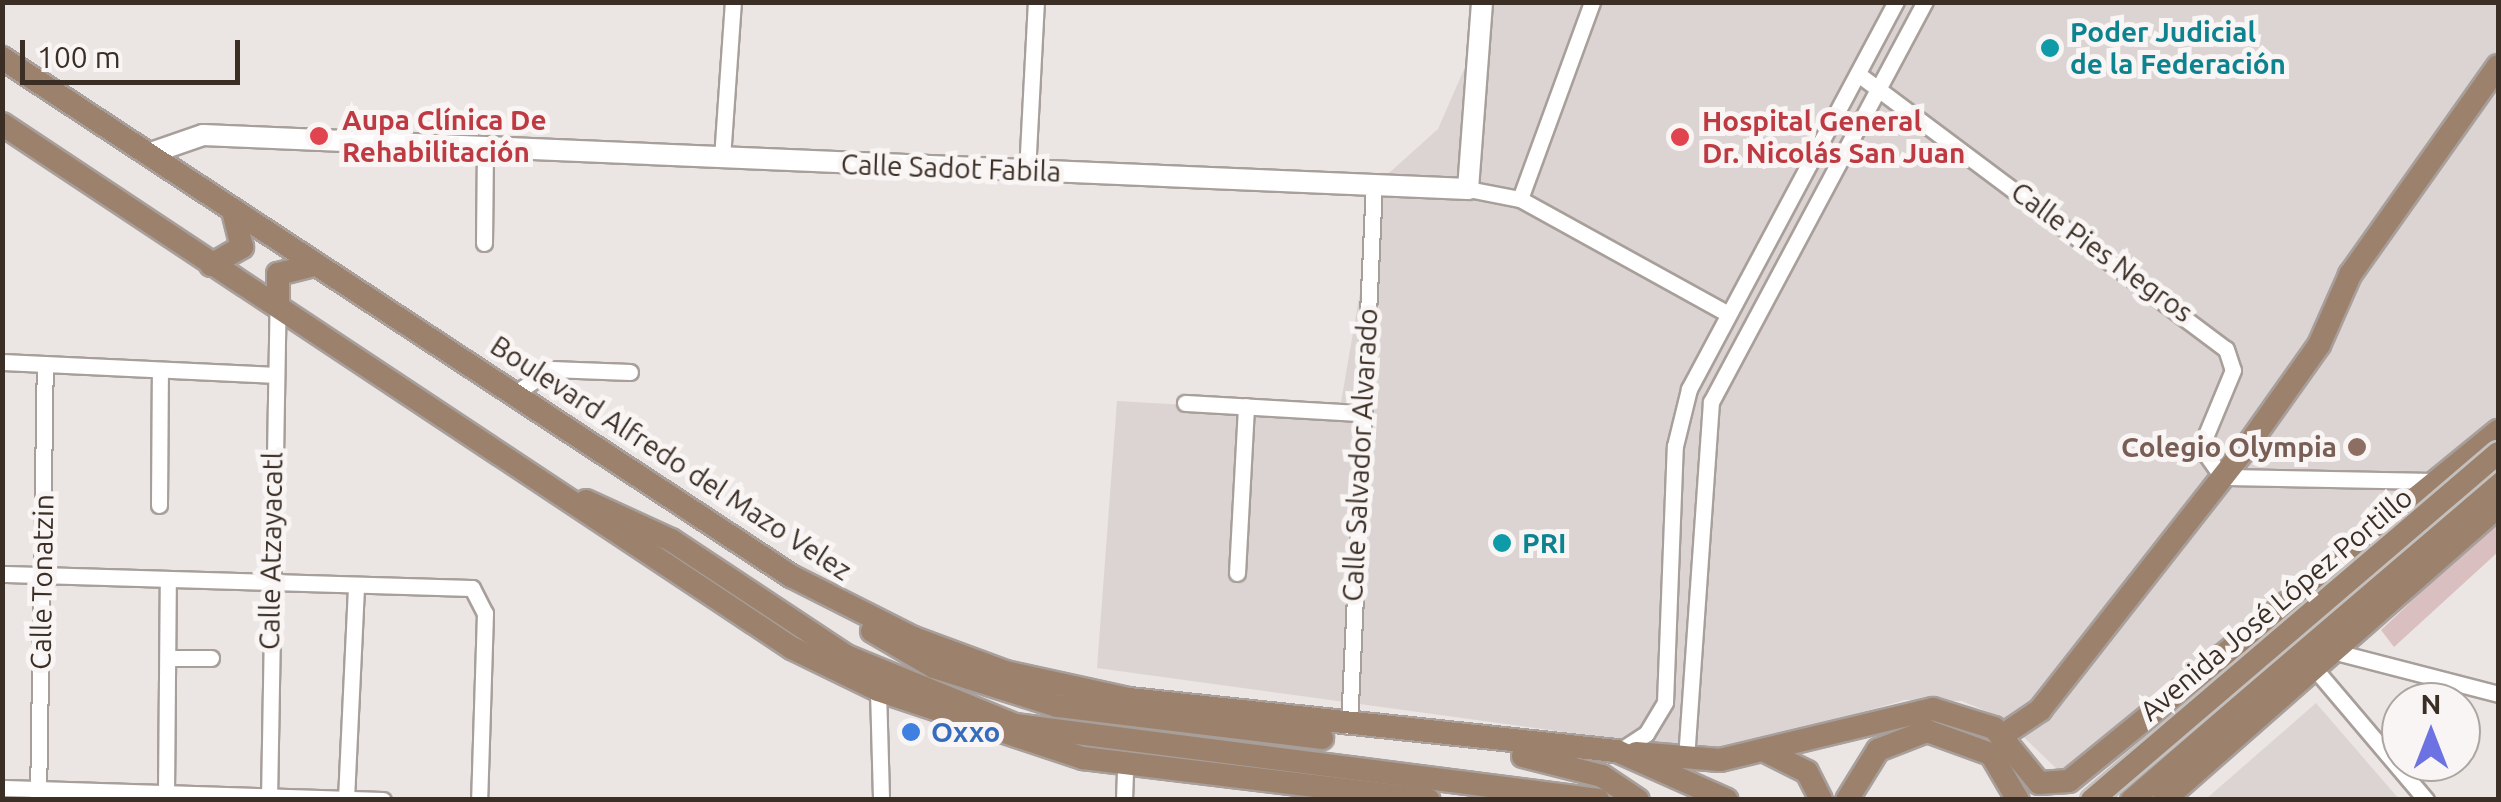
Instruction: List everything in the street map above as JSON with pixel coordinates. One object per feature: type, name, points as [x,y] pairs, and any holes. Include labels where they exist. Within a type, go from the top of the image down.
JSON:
[{"type":"main road","name":"Boulevard Alfredo del Mazo Velez","points":[[2,58],[151,152],[314,265],[518,392],[843,606],[1071,689],[1349,726],[1618,752],[1727,800]]},
{"type":"main road","points":[[2003,735],[2040,710],[2222,477],[2498,66]]},
{"type":"main road","points":[[2,124],[212,265],[278,303],[792,648],[878,690],[1014,740],[1125,766],[1428,800]]},
{"type":"main road","points":[[212,265],[242,247],[232,210]]},
{"type":"main road","points":[[278,303],[278,274],[314,265]]},
{"type":"main road","points":[[1618,752],[1686,758],[1763,750],[1933,710],[2003,735],[2043,784],[2107,758],[2498,430]]},
{"type":"main road","name":"Avenida José López Portillo","points":[[2092,800],[2498,453]]},
{"type":"main road","name":"Avenida José López Portillo","points":[[2132,800],[2498,482]]},
{"type":"main road","points":[[559,493],[634,520],[846,656],[1015,725],[1598,800]]},
{"type":"main road","points":[[2164,800],[2498,507]]},
{"type":"main road","points":[[843,606],[934,667],[1114,715],[1550,759],[1638,800]]},
{"type":"main road","points":[[1847,800],[1878,750],[1927,731],[1990,754],[2018,800]]},
{"type":"main road","points":[[1763,750],[1807,772],[1821,800]]},
{"type":"main road","points":[[2107,758],[2110,800]]},
{"type":"street","points":[[722,158],[733,2]]},
{"type":"street","points":[[1027,172],[1036,2]]},
{"type":"street","points":[[1468,190],[1482,2]]},
{"type":"street","points":[[1520,199],[1592,2]]},
{"type":"street","points":[[1618,752],[1646,734],[1665,702],[1675,446],[1689,389],[1725,312],[1896,2]]},
{"type":"street","points":[[1686,758],[1710,402],[1925,2]]},
{"type":"street","name":"Calle Pies Negros","points":[[1858,74],[2226,349],[2233,370],[2201,447],[2222,477]]},
{"type":"street","name":"Calle Sadot Fabila","points":[[151,152],[203,135],[1468,190],[1520,199],[1725,312]]},
{"type":"street","points":[[484,244],[485,148]]},
{"type":"street","name":"Calle Salvador Alvarado","points":[[1349,726],[1360,413],[1374,184]]},
{"type":"street","name":"Calle Atzayacatl","points":[[269,798],[269,586],[278,303]]},
{"type":"street","points":[[2,362],[275,375]]},
{"type":"street","name":"Calle Tonatzin","points":[[38,794],[45,364]]},
{"type":"street","points":[[518,392],[551,369],[630,372]]},
{"type":"street","points":[[159,505],[160,370]]},
{"type":"street","points":[[1185,403],[1360,413]]},
{"type":"street","points":[[1237,573],[1246,406]]},
{"type":"street","points":[[2222,477],[2440,480]]},
{"type":"street","points":[[2,574],[168,583],[478,591],[479,800]]},
{"type":"street","points":[[166,793],[168,583]]},
{"type":"street","points":[[346,799],[356,588]]},
{"type":"street","points":[[2336,652],[2498,694]]},
{"type":"street","points":[[168,658],[211,658]]},
{"type":"street","points":[[2315,670],[2426,800]]},
{"type":"street","points":[[878,690],[881,800]]},
{"type":"street","points":[[1124,800],[1125,766]]},
{"type":"street","points":[[2,788],[38,794],[379,799]]},
{"type":"shaded area","points":[[1493,3],[2498,3],[2498,481],[2412,486],[2220,655],[2060,772],[2005,719],[1962,701],[1905,700],[1718,753],[1097,668],[1117,401],[1339,414],[1379,182],[1438,129]]},
{"type":"shaded area","points":[[2498,520],[2498,552],[2394,647],[2381,630]]},
{"type":"shaded area","points":[[2316,703],[2399,799],[2206,799]]},
{"type":"place","name":"Poder Judicial de la Federación","points":[[2050,48]]},
{"type":"place","name":"Aupa Clínica De Rehabilitación","points":[[319,136]]},
{"type":"place","name":"Hospital General Dr. Nicolás San Juan","points":[[1680,137]]},
{"type":"place","name":"Colegio Olympia","points":[[2357,447]]},
{"type":"place","name":"PRI","points":[[1502,543]]},
{"type":"place","name":"Oxxo","points":[[911,732]]}]
